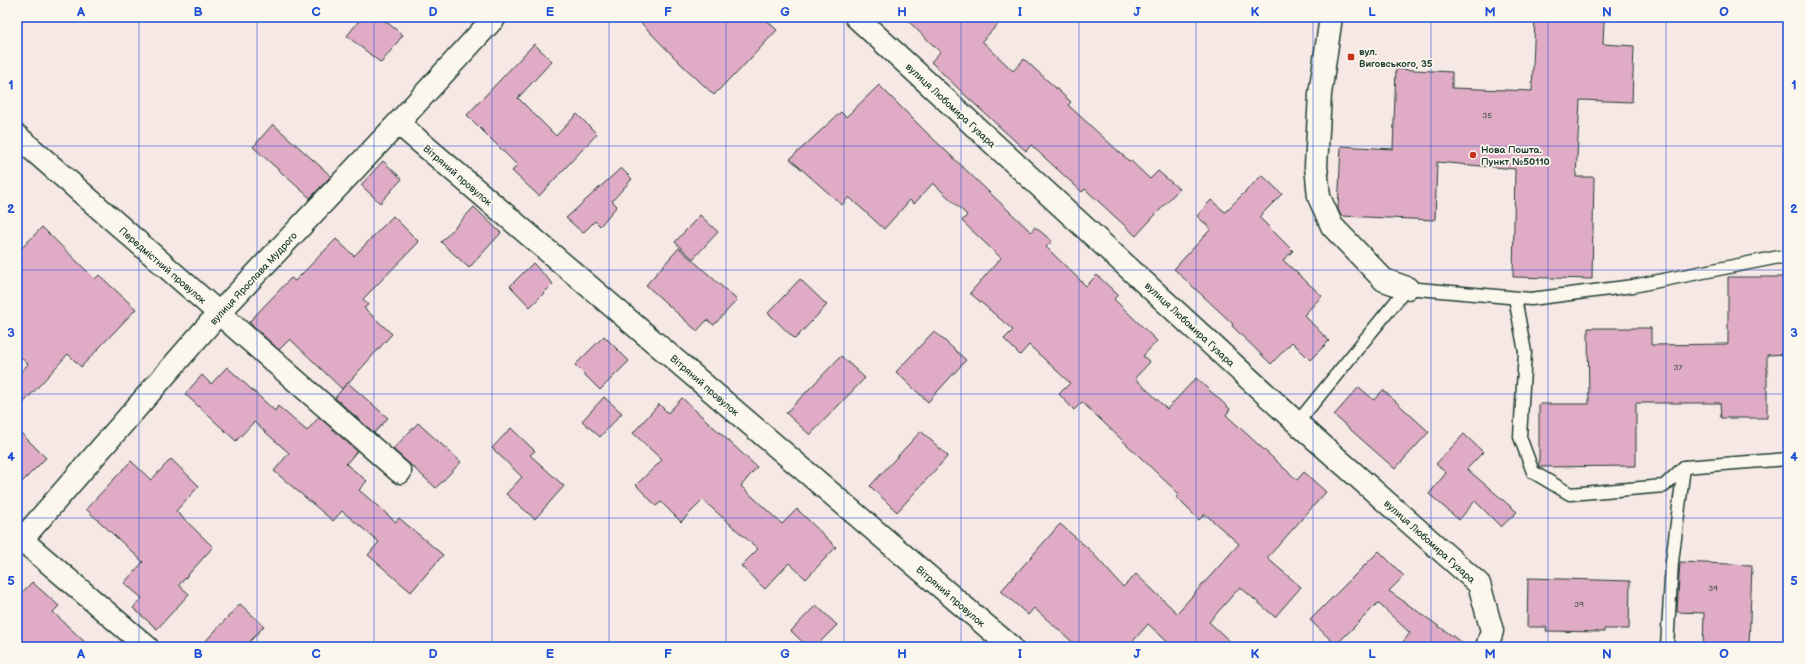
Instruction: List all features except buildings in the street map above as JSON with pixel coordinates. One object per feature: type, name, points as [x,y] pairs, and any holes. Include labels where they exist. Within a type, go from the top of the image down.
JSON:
[{"type":"street","name":"вулиця Ярослава Мудрого","points":[[19,543],[219,314],[495,17]]},
{"type":"street","name":"вулиця Любомира Гузара","points":[[856,17],[1297,423],[1479,584],[1492,631],[1487,647]]},
{"type":"street","points":[[1331,17],[1320,94],[1316,158],[1319,197],[1332,226],[1384,280],[1407,288]]},
{"type":"street","name":"Вітряний провулок","points":[[398,123],[1011,647]]},
{"type":"street","name":"Передмістний провулок","points":[[17,136],[400,472]]},
{"type":"street","points":[[19,543],[147,647]]},
{"type":"lane","points":[[1297,423],[1407,288],[1531,299],[1633,286],[1779,257],[1788,260]]},
{"type":"lane","points":[[1515,298],[1525,352],[1520,437],[1533,472],[1570,494],[1664,486],[1684,467],[1788,459]]},
{"type":"lane","points":[[1667,647],[1672,562],[1684,467]]},
{"type":"place","name":"вул. Виговського, 35","points":[[1351,57]]},
{"type":"place","name":"Нова Пошта. Пункт №50110","points":[[1473,155]]}]
